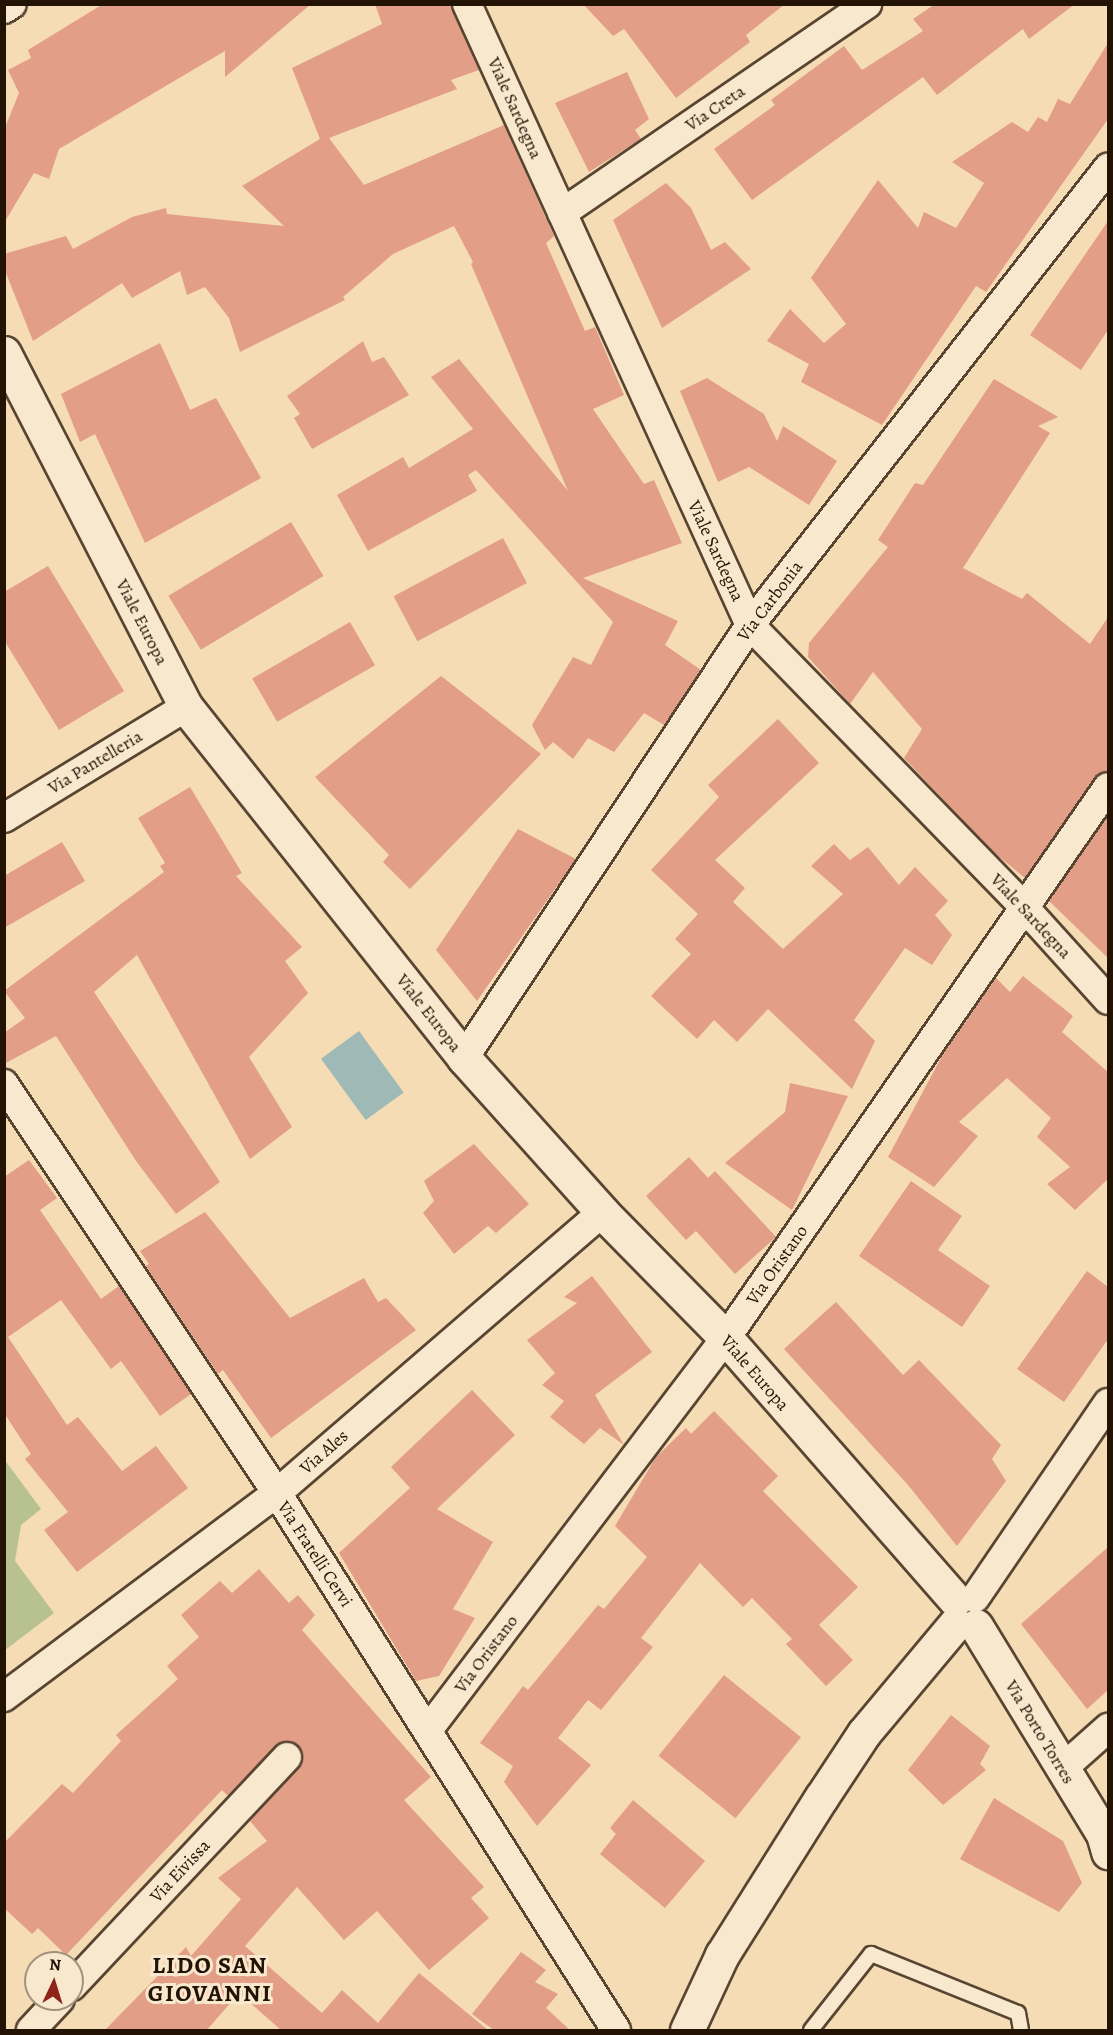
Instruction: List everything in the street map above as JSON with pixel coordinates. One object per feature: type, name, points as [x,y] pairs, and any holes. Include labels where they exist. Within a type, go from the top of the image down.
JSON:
[{"type":"street","points":[[4,9],[12,4]]},
{"type":"street","name":"Viale Sardegna","points":[[468,4],[750,625],[1024,906],[1108,1000]]},
{"type":"street","name":"Via Creta","points":[[562,213],[867,4]]},
{"type":"street","name":"Via Carbonia","points":[[464,1058],[750,625],[1108,168]]},
{"type":"street","name":"Viale Europa","points":[[4,353],[186,707],[464,1058],[602,1212],[726,1338],[965,1612]]},
{"type":"street","name":"Via Pantelleria","points":[[4,818],[186,707]]},
{"type":"street","name":"Via Oristano","points":[[428,1730],[726,1338],[1108,787]]},
{"type":"street","name":"Via Fratelli Cervi","points":[[4,1084],[13,1121],[277,1493],[616,2031]]},
{"type":"street","name":"Via Ales","points":[[4,1697],[277,1493],[602,1212]]},
{"type":"street","points":[[687,2031],[722,1955],[821,1797],[864,1733],[965,1612],[1108,1403]]},
{"type":"street","name":"Via Porto Torres","points":[[965,1612],[1107,1840]]},
{"type":"street","points":[[1062,1769],[1108,1728]]},
{"type":"street","name":"Via Eivissa","points":[[84,1973],[287,1757]]},
{"type":"street","points":[[31,2031],[49,2011]]},
{"type":"lane","points":[[811,2031],[871,1954],[1018,2013],[1021,2031]]},
{"type":"green space","points":[[4,1459],[41,1509],[21,1525],[15,1561],[54,1613],[5,1650]]},
{"type":"water","points":[[359,1031],[404,1092],[366,1120],[321,1059]]},
{"type":"building","points":[[103,4],[311,4],[225,77],[225,51],[59,149],[49,179],[34,173],[4,223],[4,130],[19,93],[8,70],[31,58],[28,50]]},
{"type":"building","points":[[375,4],[451,4],[479,70],[451,80],[457,89],[329,138],[364,185],[504,125],[554,236],[546,243],[585,331],[595,327],[624,395],[593,409],[644,484],[654,480],[682,543],[583,578],[678,621],[665,645],[701,670],[664,725],[644,713],[614,752],[588,738],[573,759],[553,742],[545,750],[532,725],[573,657],[591,665],[613,622],[476,470],[468,475],[477,491],[368,551],[337,495],[403,457],[409,468],[473,429],[431,377],[459,359],[568,491],[471,264],[473,262],[454,226],[393,254],[343,297],[345,300],[240,352],[229,318],[205,287],[187,295],[180,271],[132,298],[122,283],[33,341],[4,268],[4,254],[66,236],[73,249],[132,217],[166,208],[167,214],[284,226],[242,186],[320,139],[292,68],[382,24]]},
{"type":"building","points":[[583,4],[785,4],[746,35],[750,42],[676,98],[624,29],[613,36]]},
{"type":"building","points":[[935,4],[1075,4],[1029,39],[1023,29],[937,95],[923,77],[752,200],[714,149],[775,105],[771,100],[844,46],[862,70],[923,31],[913,19]]},
{"type":"building","points":[[1108,43],[1108,119],[986,292],[976,286],[882,425],[801,382],[809,364],[767,341],[790,309],[824,343],[846,324],[811,278],[878,180],[918,228],[924,212],[956,228],[984,183],[952,162],[1012,122],[1028,132],[1038,117],[1047,122],[1058,99],[1070,104]]},
{"type":"building","points":[[627,72],[649,119],[635,130],[641,139],[589,172],[555,103]]},
{"type":"building","points":[[666,183],[691,208],[711,250],[725,242],[751,269],[662,328],[613,220]]},
{"type":"building","points":[[1108,221],[1108,330],[1081,370],[1030,335]]},
{"type":"building","points":[[363,341],[372,362],[384,357],[409,395],[312,449],[294,418],[300,414],[287,396]]},
{"type":"building","points":[[160,343],[190,410],[216,398],[261,478],[145,543],[95,434],[80,442],[61,394]]},
{"type":"building","points":[[707,378],[764,414],[777,441],[783,426],[837,461],[809,505],[749,467],[718,482],[680,391]]},
{"type":"building","points":[[994,379],[1058,417],[1038,426],[1050,433],[963,568],[1022,599],[1027,593],[1090,644],[1108,617],[1108,771],[1094,778],[1025,878],[992,851],[904,758],[922,729],[873,672],[850,704],[808,657],[809,643],[888,547],[878,540],[915,483],[923,485]]},
{"type":"building","points":[[291,522],[323,576],[201,650],[168,596]]},
{"type":"building","points":[[503,538],[527,583],[417,641],[394,596]]},
{"type":"building","points":[[48,566],[124,691],[59,730],[4,640],[4,592]]},
{"type":"building","points":[[350,622],[375,665],[277,722],[252,678]]},
{"type":"building","points":[[441,676],[541,754],[410,889],[383,862],[389,855],[315,777]]},
{"type":"building","points":[[778,719],[819,763],[715,860],[745,888],[733,902],[783,949],[843,894],[811,866],[834,844],[850,860],[868,847],[899,885],[915,867],[948,901],[935,915],[952,935],[932,965],[905,948],[854,1020],[875,1041],[852,1089],[768,1009],[737,1042],[714,1020],[697,1039],[651,996],[691,954],[675,939],[698,914],[651,870],[719,797],[708,785]]},
{"type":"building","points":[[190,787],[242,873],[236,876],[302,947],[285,961],[308,993],[249,1057],[292,1127],[250,1159],[137,955],[94,992],[220,1182],[176,1214],[136,1161],[56,1036],[4,1064],[4,1033],[25,1018],[4,991],[164,872],[160,866],[165,863],[138,818]]},
{"type":"building","points":[[1108,815],[1108,958],[1049,901]]},
{"type":"building","points":[[518,829],[576,859],[477,1001],[436,950]]},
{"type":"building","points":[[62,842],[85,881],[4,928],[4,876]]},
{"type":"building","points":[[1023,976],[1073,1016],[1062,1032],[1108,1072],[1108,1179],[1075,1210],[1047,1184],[1070,1167],[1037,1137],[1051,1118],[1007,1078],[959,1122],[978,1136],[934,1187],[888,1157],[942,1056],[996,978],[1010,992]]},
{"type":"building","points":[[790,1083],[848,1096],[792,1210],[725,1163],[785,1112]]},
{"type":"building","points":[[474,1144],[529,1204],[496,1233],[488,1226],[454,1254],[423,1213],[434,1201],[424,1181]]},
{"type":"building","points":[[689,1157],[708,1178],[715,1171],[776,1237],[735,1274],[696,1231],[686,1240],[646,1196]]},
{"type":"building","points":[[29,1160],[57,1198],[40,1210],[101,1299],[119,1286],[191,1394],[160,1416],[121,1361],[111,1369],[61,1300],[8,1337],[67,1425],[78,1417],[122,1471],[156,1446],[188,1488],[77,1572],[44,1530],[68,1512],[25,1459],[31,1454],[4,1413],[4,1177]]},
{"type":"building","points":[[911,1181],[962,1216],[938,1250],[990,1286],[962,1327],[859,1256]]},
{"type":"building","points":[[205,1212],[290,1318],[364,1278],[378,1302],[386,1298],[416,1330],[271,1438],[223,1370],[218,1374],[146,1266],[149,1264],[140,1251]]},
{"type":"building","points":[[1087,1271],[1108,1287],[1108,1339],[1064,1402],[1017,1369]]},
{"type":"building","points":[[592,1276],[652,1352],[595,1395],[624,1445],[600,1428],[584,1444],[550,1417],[564,1401],[542,1385],[555,1373],[527,1340],[577,1303],[564,1297]]},
{"type":"building","points":[[836,1302],[903,1375],[919,1360],[1001,1445],[992,1459],[1006,1481],[957,1546],[908,1485],[784,1349]]},
{"type":"building","points":[[472,1390],[515,1435],[437,1509],[493,1542],[453,1609],[475,1618],[439,1676],[416,1681],[339,1553],[410,1488],[391,1467]]},
{"type":"building","points":[[714,1411],[778,1476],[763,1491],[858,1587],[819,1625],[853,1660],[826,1686],[786,1644],[792,1639],[752,1598],[743,1607],[700,1563],[641,1638],[653,1647],[601,1710],[588,1700],[558,1738],[591,1765],[537,1826],[504,1782],[513,1766],[480,1743],[523,1686],[528,1690],[598,1605],[604,1609],[647,1557],[615,1526],[656,1457],[686,1428],[691,1434]]},
{"type":"building","points":[[1108,1547],[1108,1690],[1087,1709],[1021,1624]]},
{"type":"building","points":[[259,1569],[289,1603],[298,1595],[315,1615],[302,1630],[431,1777],[404,1800],[484,1887],[471,1898],[489,1918],[429,1970],[377,1911],[344,1940],[297,1887],[245,1946],[322,2013],[342,1990],[378,2023],[419,1973],[489,2031],[282,2031],[239,1993],[206,2031],[104,2031],[186,1947],[191,1956],[241,1899],[218,1878],[267,1841],[250,1821],[303,1761],[303,1752],[291,1741],[275,1746],[228,1796],[222,1790],[70,1951],[62,1951],[38,1928],[32,1934],[4,1908],[4,1843],[62,1784],[73,1793],[121,1741],[116,1735],[178,1679],[167,1666],[199,1637],[181,1615],[220,1581],[232,1593]]},
{"type":"building","points":[[724,1675],[801,1737],[735,1818],[659,1756]]},
{"type":"building","points":[[951,1715],[990,1746],[980,1764],[986,1770],[943,1805],[908,1770]]},
{"type":"building","points":[[994,1798],[1063,1841],[1082,1883],[1059,1912],[960,1859]]},
{"type":"building","points":[[633,1800],[705,1861],[665,1908],[600,1854],[616,1834],[610,1828]]},
{"type":"building","points":[[521,1952],[546,1970],[535,1982],[558,1994],[546,2008],[571,2031],[495,2031],[472,2014]]},
{"type":"district","name":"LIDO SAN GIOVANNI","points":[[210,1980]]}]
